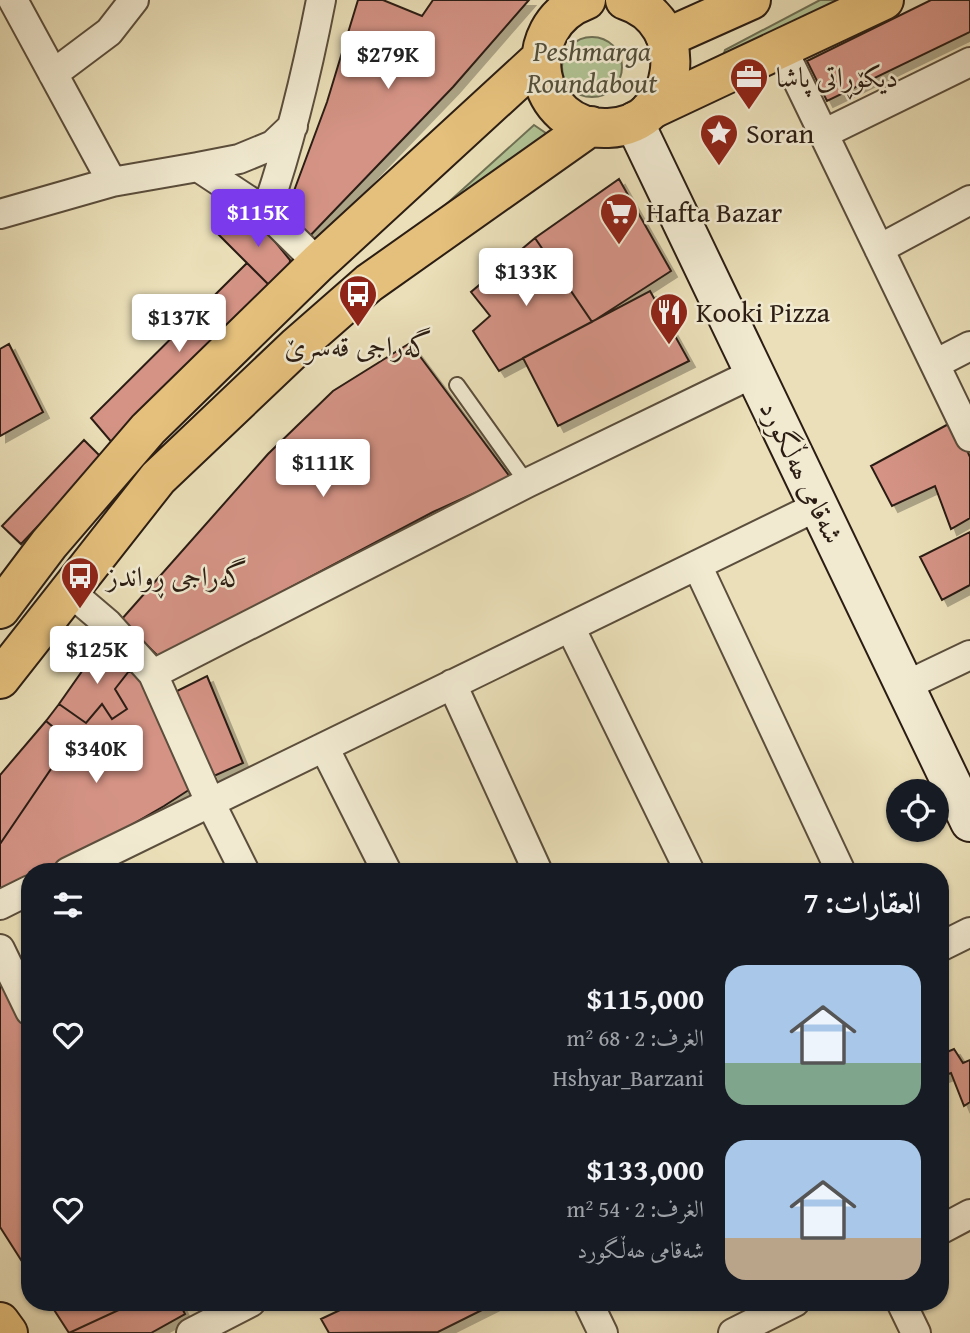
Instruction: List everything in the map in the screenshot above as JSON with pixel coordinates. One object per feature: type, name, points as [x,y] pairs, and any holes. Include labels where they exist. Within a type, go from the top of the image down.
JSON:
[{"type":"main road","points":[[586,0],[569,8],[554,22],[544,40],[540,60],[545,86],[566,115],[591,127],[613,128],[884,0]]},
{"type":"main road","points":[[676,34],[751,0]]},
{"type":"main road","points":[[635,2],[676,34],[711,82]]},
{"type":"main road","points":[[642,116],[662,95],[669,77],[676,34]]},
{"type":"main road","points":[[0,609],[49,544],[148,429],[318,263],[540,60]]},
{"type":"main road","name":"شەقامی ھەڵگورد","points":[[642,116],[754,373],[968,814]]},
{"type":"main road","points":[[0,679],[158,478],[297,346],[369,283],[591,127]]},
{"type":"main road","points":[[0,1322],[8,1333]]},
{"type":"street","points":[[13,0],[112,182]]},
{"type":"street","points":[[53,74],[109,32],[134,0]]},
{"type":"street","points":[[266,212],[309,65],[321,0]]},
{"type":"street","points":[[782,48],[970,437]]},
{"type":"street","points":[[823,134],[970,62]]},
{"type":"street","points":[[0,214],[112,182],[239,159],[273,145],[293,126]]},
{"type":"street","points":[[198,167],[266,212],[318,263]]},
{"type":"street","points":[[879,249],[970,200]]},
{"type":"street","points":[[935,364],[970,346]]},
{"type":"street","points":[[153,674],[527,483],[754,373]]},
{"type":"street","points":[[103,863],[210,802],[818,506]]},
{"type":"street","points":[[696,565],[837,863]]},
{"type":"street","points":[[68,590],[108,624],[153,674],[240,863]]},
{"type":"street","points":[[570,627],[686,863]]},
{"type":"street","points":[[905,686],[970,655]]},
{"type":"street","points":[[452,684],[534,863]]},
{"type":"street","points":[[324,747],[382,863]]},
{"type":"street","points":[[0,905],[21,894]]},
{"type":"street","points":[[949,942],[970,932]]},
{"type":"street","points":[[0,949],[21,992]]},
{"type":"street","points":[[949,1225],[970,1214]]},
{"type":"street","points":[[191,1333],[234,1311]]},
{"type":"street","points":[[592,1311],[603,1333]]},
{"type":"street","points":[[733,1333],[766,1326],[784,1311]]},
{"type":"street","points":[[905,1311],[916,1333]]},
{"type":"lane","points":[[457,385],[527,483]]},
{"type":"green space","points":[[820,0],[845,0],[722,59],[725,50]]},
{"type":"green space","name":"Peshmarga Roundabout","points":[[586,37],[598,37],[614,45],[620,55],[620,79],[614,89],[598,97],[586,97],[570,89],[562,73],[562,61],[570,45]]},
{"type":"green space","points":[[534,125],[559,142],[400,246]]},
{"type":"building","points":[[358,0],[383,0],[422,16],[433,0],[529,0],[453,87],[305,241],[292,227],[288,207],[327,102]]},
{"type":"building","points":[[931,0],[970,0],[970,32],[827,101],[807,61]]},
{"type":"building","points":[[619,179],[671,271],[592,322],[535,238]]},
{"type":"building","points":[[250,211],[290,260],[289,276],[270,286],[219,235]]},
{"type":"building","points":[[535,238],[592,322],[499,371],[473,331],[490,316],[471,292]]},
{"type":"building","points":[[247,263],[270,286],[114,445],[91,418]]},
{"type":"building","points":[[650,291],[689,361],[558,426],[523,358]]},
{"type":"building","points":[[410,343],[510,477],[433,512],[159,657],[121,620],[268,454],[333,391]]},
{"type":"building","points":[[9,344],[43,412],[0,436],[0,349]]},
{"type":"building","points":[[954,421],[970,457],[970,518],[951,529],[935,486],[892,506],[871,466]]},
{"type":"building","points":[[84,440],[102,458],[21,544],[2,526]]},
{"type":"building","points":[[970,532],[970,585],[942,600],[920,557]]},
{"type":"building","points":[[104,640],[129,671],[115,689],[127,709],[112,719],[102,704],[86,723],[59,704]]},
{"type":"building","points":[[129,671],[147,682],[195,786],[66,863],[21,863],[21,886],[0,895],[0,844],[70,741],[46,721],[59,704],[86,723],[102,704],[112,719],[127,709],[115,689]]},
{"type":"building","points":[[207,676],[243,763],[214,776],[175,692]]},
{"type":"building","points":[[46,721],[70,741],[0,844],[0,775]]},
{"type":"building","points":[[0,978],[21,1021],[21,1260],[0,1227]]},
{"type":"building","points":[[954,1049],[963,1063],[970,1060],[970,1102],[964,1106],[951,1073],[949,1074],[949,1051]]},
{"type":"building","points":[[55,1311],[117,1311],[69,1333]]},
{"type":"building","points":[[117,1311],[184,1311],[185,1314],[151,1333],[69,1333]]},
{"type":"building","points":[[338,1311],[480,1311],[438,1332],[329,1333],[321,1319]]},
{"type":"place","name":"دیکۆڕاتی پاشا","points":[[749,111]]},
{"type":"place","name":"Soran","points":[[719,167]]},
{"type":"place","name":"Hafta Bazar","points":[[619,246]]},
{"type":"place","name":"گەراجی قەسرێ","points":[[358,328]]},
{"type":"place","name":"Kooki Pizza","points":[[669,346]]},
{"type":"place","name":"گەراجی ڕواندز","points":[[80,610]]}]
